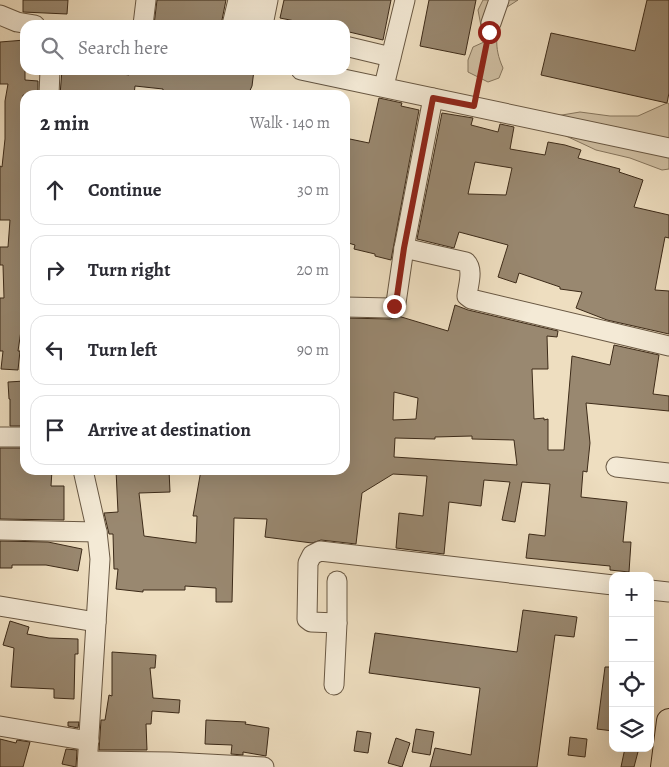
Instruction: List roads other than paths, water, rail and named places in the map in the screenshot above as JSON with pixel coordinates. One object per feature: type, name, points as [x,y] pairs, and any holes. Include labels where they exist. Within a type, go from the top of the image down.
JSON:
[{"type":"main road","points":[[663,767],[669,721]]},
{"type":"street","points":[[144,20],[146,0]]},
{"type":"street","points":[[233,20],[238,0]]},
{"type":"street","points":[[249,20],[253,0]]},
{"type":"street","points":[[264,20],[268,0]]},
{"type":"street","points":[[384,86],[405,0]]},
{"type":"street","points":[[491,23],[499,0]]},
{"type":"street","points":[[0,14],[20,22]]},
{"type":"street","points":[[350,47],[391,57]]},
{"type":"street","points":[[49,90],[50,75]]},
{"type":"street","points":[[327,75],[669,148]]},
{"type":"street","points":[[350,307],[390,308],[396,303],[404,248],[433,98]]},
{"type":"street","points":[[404,248],[469,264],[467,296],[471,299],[669,346]]},
{"type":"street","points":[[0,437],[20,436]]},
{"type":"street","points":[[616,468],[669,473]]},
{"type":"street","points":[[84,475],[97,532],[100,559],[88,764],[264,767]]},
{"type":"street","points":[[0,530],[97,532]]},
{"type":"street","points":[[337,624],[311,622],[307,619],[308,563],[312,555],[320,551],[609,585]]},
{"type":"street","points":[[334,685],[337,582]]},
{"type":"street","points":[[654,590],[669,592]]},
{"type":"street","points":[[0,606],[96,622]]},
{"type":"street","points":[[0,726],[89,740]]}]
